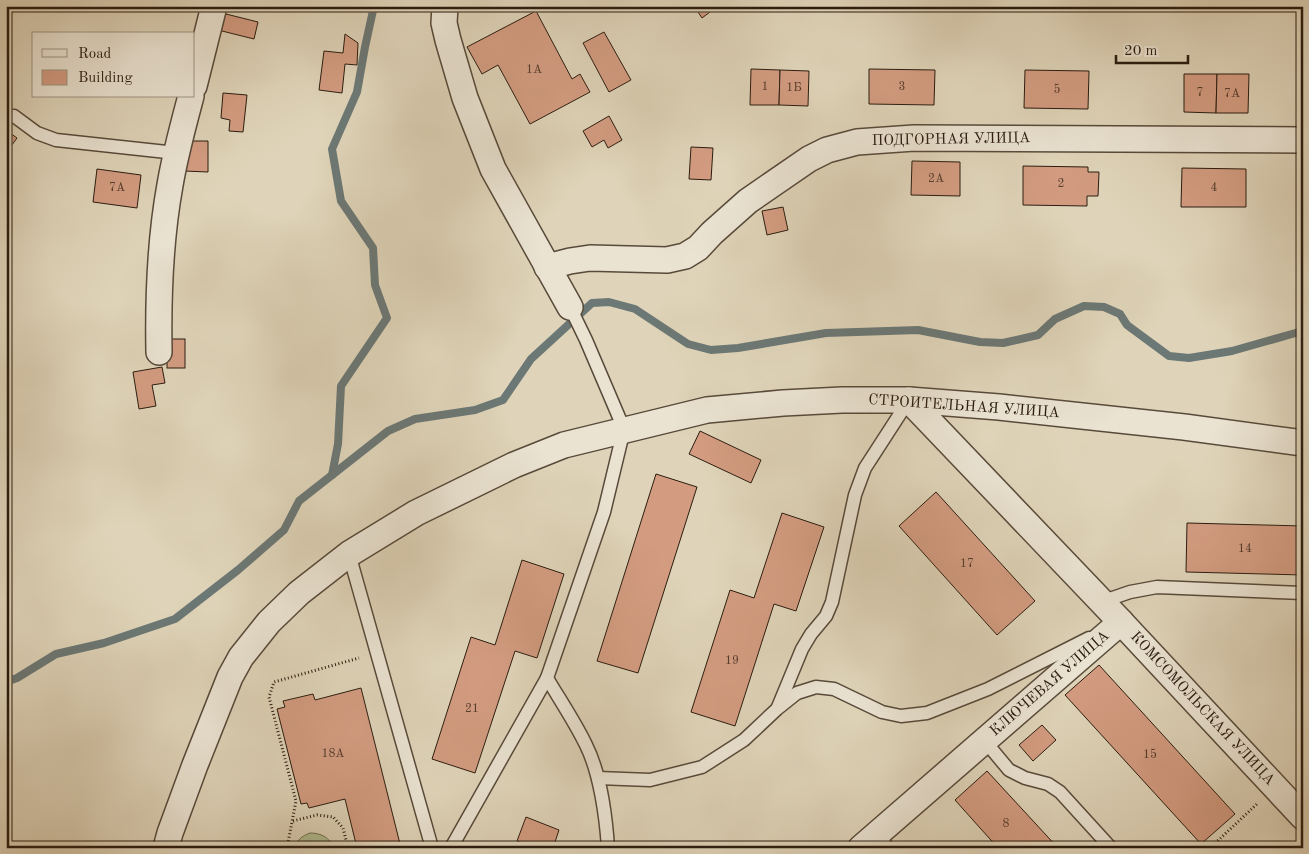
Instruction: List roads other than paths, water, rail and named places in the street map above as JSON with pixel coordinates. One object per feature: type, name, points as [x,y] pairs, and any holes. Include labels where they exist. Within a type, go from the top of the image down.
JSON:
[{"type":"street","points":[[195,82],[214,6]]},
{"type":"street","points":[[445,6],[444,23],[450,48],[465,98],[493,170],[570,307]]},
{"type":"street","points":[[160,352],[158,302],[163,232],[176,153],[190,98]]},
{"type":"street","name":"ПОДГОРНАЯ УЛИЦА","points":[[547,267],[570,260],[590,258],[667,260],[686,256],[698,248],[748,200],[773,183],[810,159],[828,150],[857,142],[914,138],[1303,140]]},
{"type":"street","name":"СТРОИТЕЛЬНАЯ УЛИЦА","points":[[166,848],[195,765],[230,677],[241,657],[269,622],[299,593],[349,554],[416,513],[514,465],[564,445],[707,410],[842,400],[910,400],[999,407],[1184,427],[1303,443]]},
{"type":"street","name":"КЛЮЧЕВАЯ УЛИЦА","points":[[875,843],[984,740],[1121,622],[910,400]]},
{"type":"street","name":"КОМСОМОЛЬСКАЯ УЛИЦА","points":[[1121,622],[1303,817]]},
{"type":"lane","points":[[14,116],[37,133],[56,140],[176,153]]},
{"type":"lane","points":[[451,848],[547,678],[604,512],[624,429],[583,332],[570,307]]},
{"type":"lane","points":[[778,709],[802,649],[811,634],[826,616],[832,602],[855,495],[865,468],[910,400]]},
{"type":"lane","points":[[349,554],[432,848]]},
{"type":"lane","points":[[1102,602],[1130,592],[1157,586],[1303,593]]},
{"type":"lane","points":[[598,778],[650,780],[702,768],[744,740],[797,693],[816,687],[834,689],[882,712],[901,716],[927,713],[988,689],[1121,622]]},
{"type":"lane","points":[[547,678],[587,746],[598,778],[608,848]]},
{"type":"lane","points":[[984,740],[1008,770],[1025,778],[1048,784],[1060,792],[1111,848]]},
{"type":"waterway","points":[[332,475],[338,444],[341,386],[387,318],[375,285],[373,248],[341,201],[332,149],[357,92],[374,6]]},
{"type":"waterway","points":[[6,682],[17,678],[56,654],[104,643],[175,619],[238,570],[284,530],[299,501],[388,431],[415,419],[475,410],[503,400],[531,359],[592,303],[609,302],[635,309],[688,344],[711,350],[738,348],[826,333],[918,330],[980,342],[1003,343],[1038,335],[1055,319],[1084,306],[1104,307],[1120,314],[1127,325],[1169,356],[1189,358],[1232,351],[1303,332]]}]
